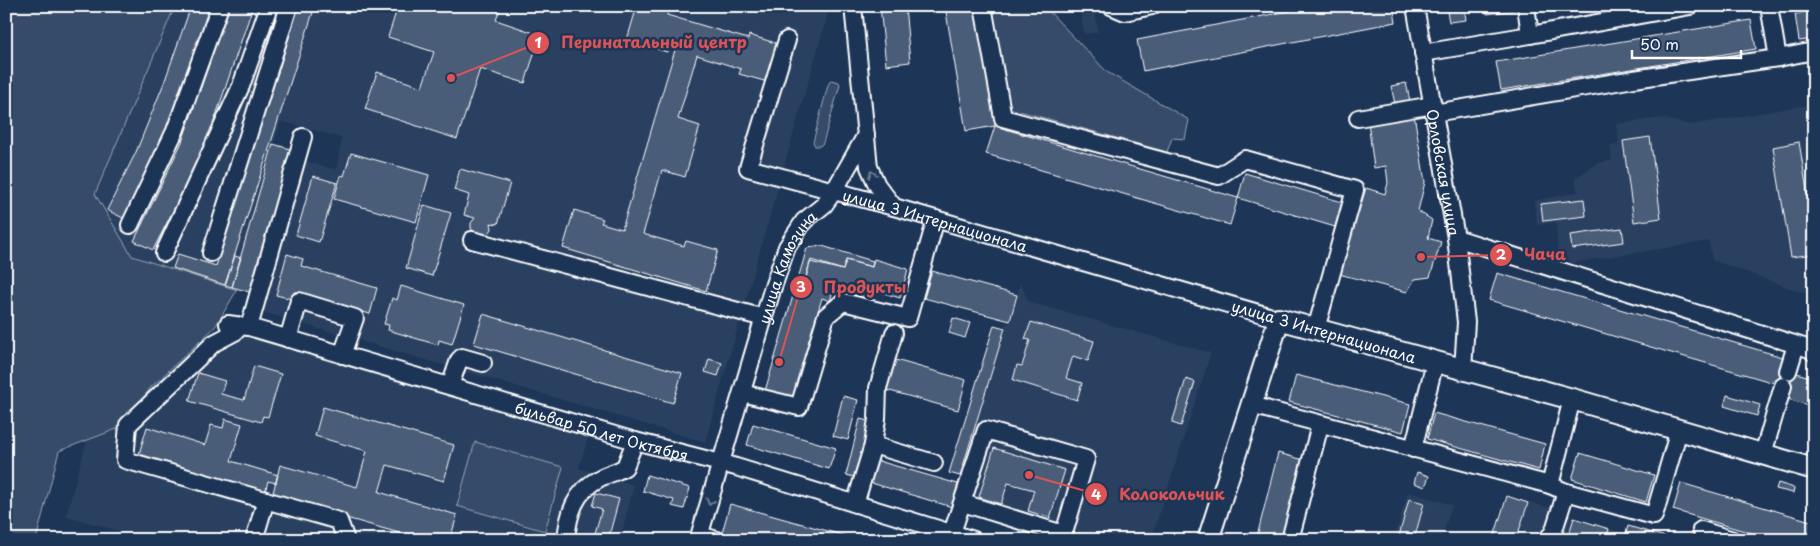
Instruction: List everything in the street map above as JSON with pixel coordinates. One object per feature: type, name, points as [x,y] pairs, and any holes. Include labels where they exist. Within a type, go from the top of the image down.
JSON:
[{"type":"main road","name":"улица 3 Интернационала","points":[[1279,319],[1572,399],[1814,469]]},
{"type":"main road","points":[[1208,540],[1279,319]]},
{"type":"street","points":[[130,225],[176,131],[220,6]]},
{"type":"street","points":[[164,252],[241,86],[268,6]]},
{"type":"street","points":[[211,253],[289,6]]},
{"type":"street","points":[[853,6],[870,167],[877,185],[894,207]]},
{"type":"street","points":[[983,6],[1003,118],[1219,176],[1245,158],[1355,190],[1316,329]]},
{"type":"street","points":[[1111,6],[1125,12],[1152,6]]},
{"type":"street","name":"Орловская улица","points":[[1415,6],[1456,238],[1466,322],[1463,370]]},
{"type":"street","points":[[1526,6],[1530,35]]},
{"type":"street","points":[[1424,53],[1690,6]]},
{"type":"street","points":[[1769,6],[1778,58]]},
{"type":"street","name":"улица 3 Интернационала","points":[[787,40],[748,168],[894,207],[1279,319]]},
{"type":"street","points":[[1358,118],[1433,109],[1814,52]]},
{"type":"street","name":"улица Камозина","points":[[699,537],[772,290],[788,247],[804,221],[824,205],[834,191],[866,135]]},
{"type":"street","points":[[303,137],[273,238],[240,326],[235,332],[214,344],[128,425],[125,460],[339,521],[346,540]]},
{"type":"street","points":[[742,393],[799,407],[826,316],[843,302],[908,318],[936,219]]},
{"type":"street","points":[[1456,238],[1810,349],[1814,354]]},
{"type":"street","points":[[472,240],[764,318]]},
{"type":"street","points":[[288,339],[299,301],[355,318],[342,355]]},
{"type":"street","name":"бульвар 50 лет Октября","points":[[240,326],[635,441],[721,464],[974,540]]},
{"type":"street","points":[[856,504],[873,445],[877,419],[878,388],[894,333]]},
{"type":"street","points":[[1763,454],[1796,345]]},
{"type":"street","points":[[450,386],[459,360],[462,357],[483,363]]},
{"type":"street","points":[[1413,449],[1435,362]]},
{"type":"street","points":[[1550,485],[1572,399]]},
{"type":"street","points":[[1251,405],[1550,485],[1566,492],[1654,516],[1679,430]]},
{"type":"street","points":[[1290,540],[1320,424]]},
{"type":"street","points":[[952,533],[986,430],[1086,459],[1063,537],[962,503]]},
{"type":"street","points":[[566,540],[567,521],[578,496],[591,484],[625,467],[635,441]]},
{"type":"street","points":[[873,445],[934,463]]},
{"type":"street","points":[[1546,540],[1552,533],[1566,492]]},
{"type":"street","points":[[254,540],[266,500]]},
{"type":"street","points":[[1701,530],[1733,540]]},
{"type":"street","points":[[699,537],[717,540]]},
{"type":"shaded area","points":[[6,6],[175,6],[95,194],[132,256],[237,290],[215,327],[150,388],[127,425],[59,451],[36,540],[6,540]]},
{"type":"shaded area","points":[[175,6],[830,6],[705,442],[259,311],[301,160],[336,170],[342,138],[281,121],[274,143],[295,148],[254,294],[132,256],[95,194]]},
{"type":"shaded area","points":[[990,6],[1044,6],[1107,72],[1189,120],[1185,139],[1172,138],[1167,152],[1009,108]]},
{"type":"shaded area","points":[[1080,6],[1094,6],[1098,32],[1084,34]]},
{"type":"shaded area","points":[[831,80],[839,82],[840,85],[823,143],[820,146],[815,146],[813,142]]},
{"type":"shaded area","points":[[1814,104],[1814,291],[1801,292],[1712,260],[1709,241],[1572,263],[1558,252],[1556,222],[1537,225],[1534,201],[1578,192],[1575,178],[1598,163],[1612,160],[1610,145],[1619,144],[1616,124],[1660,118],[1690,125]]},
{"type":"shaded area","points":[[1020,283],[1029,302],[1211,353],[1151,540],[1052,540],[951,510],[1006,323],[1009,324]]},
{"type":"shaded area","points":[[226,330],[589,435],[579,468],[634,485],[620,540],[151,540],[66,516],[95,411],[127,360]]},
{"type":"shaded area","points":[[475,442],[563,467],[545,531],[457,506]]},
{"type":"shaded area","points":[[1408,492],[1452,505],[1441,540],[1394,540]]},
{"type":"shaded area","points":[[1507,496],[1557,510],[1565,516],[1625,533],[1628,526],[1669,538],[1669,540],[1493,540]]},
{"type":"building","points":[[191,6],[211,6],[182,89],[153,161],[125,219],[107,210],[136,152],[164,83]]},
{"type":"building","points":[[229,6],[253,6],[204,151],[153,250],[134,241],[182,142]]},
{"type":"building","points":[[299,6],[315,6],[225,285],[173,268],[178,254],[216,266]]},
{"type":"building","points":[[398,6],[501,6],[496,20],[540,35],[525,83],[480,69],[457,139],[365,109],[377,72],[422,87],[434,52],[388,37]]},
{"type":"building","points":[[637,6],[654,6],[668,10],[667,15],[748,39],[749,35],[779,44],[768,82],[739,74],[741,69],[697,55],[678,119],[700,126],[685,177],[662,170],[643,234],[684,246],[686,241],[718,250],[706,291],[563,248],[574,210],[603,219],[601,223],[622,229],[675,50],[668,48],[667,52],[627,40]]},
{"type":"building","points":[[880,6],[905,6],[910,62],[886,65]]},
{"type":"building","points":[[945,6],[975,6],[995,126],[966,131]]},
{"type":"building","points":[[1316,6],[1393,6],[1396,22],[1143,71],[1137,40]]},
{"type":"building","points":[[1446,6],[1464,6],[1466,20],[1449,22]]},
{"type":"building","points":[[1486,6],[1515,6],[1515,10],[1487,14]]},
{"type":"building","points":[[1814,11],[1814,39],[1799,41],[1795,14]]},
{"type":"building","points":[[1751,20],[1756,49],[1501,90],[1496,62]]},
{"type":"building","points":[[1406,83],[1410,101],[1395,104],[1391,86]]},
{"type":"building","points":[[1414,114],[1425,182],[1418,211],[1432,220],[1428,238],[1441,242],[1430,277],[1415,279],[1407,292],[1339,274],[1366,188],[1385,194],[1388,183],[1386,166],[1374,168],[1368,122]]},
{"type":"building","points":[[995,126],[1238,198],[1230,225],[986,154]]},
{"type":"building","points":[[1650,137],[1661,218],[1634,222],[1623,141]]},
{"type":"building","points":[[1799,142],[1814,233],[1814,254],[1791,257],[1773,147]]},
{"type":"building","points":[[273,144],[293,150],[253,293],[232,287]]},
{"type":"building","points":[[351,153],[429,175],[416,222],[334,199],[341,175],[344,176]]},
{"type":"building","points":[[460,169],[510,183],[498,224],[491,223],[492,229],[487,236],[475,235],[471,228],[471,223],[475,218],[464,215],[469,195],[454,190]]},
{"type":"building","points":[[1245,173],[1342,202],[1335,227],[1238,198]]},
{"type":"building","points":[[313,176],[337,183],[319,242],[296,235]]},
{"type":"building","points":[[1584,199],[1586,216],[1543,221],[1541,204]]},
{"type":"building","points":[[424,205],[451,213],[432,276],[406,268]]},
{"type":"building","points":[[1622,228],[1624,242],[1572,249],[1570,235]]},
{"type":"building","points":[[822,246],[873,261],[872,267],[846,260],[843,270],[810,262],[802,291],[795,289],[807,248]]},
{"type":"building","points":[[287,254],[303,259],[301,266],[377,288],[370,314],[294,292],[292,299],[276,295]]},
{"type":"building","points":[[235,256],[241,258],[232,287],[225,285]]},
{"type":"building","points":[[874,259],[908,269],[900,298],[868,288],[865,298],[834,288],[830,301],[822,298],[792,399],[765,391],[795,289],[802,291],[811,260],[843,270],[846,260],[872,267]]},
{"type":"building","points":[[932,271],[1017,295],[1010,321],[924,298]]},
{"type":"building","points":[[1497,273],[1786,358],[1778,384],[1489,300]]},
{"type":"building","points":[[401,286],[464,305],[452,344],[439,340],[438,345],[388,330],[389,325],[384,324],[392,298],[397,300]]},
{"type":"building","points":[[483,314],[682,373],[673,403],[474,344]]},
{"type":"building","points":[[953,318],[970,323],[965,338],[949,333]]},
{"type":"building","points":[[1031,322],[1094,341],[1088,361],[1073,356],[1066,378],[1082,383],[1077,400],[1013,380],[1017,365],[1022,366],[1030,340],[1025,339]]},
{"type":"building","points":[[994,325],[1005,328],[960,476],[949,473]]},
{"type":"building","points":[[709,359],[722,363],[718,376],[705,372]]},
{"type":"building","points":[[892,359],[966,380],[958,410],[883,389]]},
{"type":"building","points":[[254,366],[281,374],[268,417],[263,416],[261,422],[189,401],[198,373],[225,381],[221,394],[244,400]]},
{"type":"building","points":[[1782,369],[1814,378],[1814,407],[1788,399],[1791,388],[1778,384]]},
{"type":"building","points":[[1296,375],[1410,404],[1403,432],[1289,402]]},
{"type":"building","points":[[1186,379],[1195,382],[1181,426],[1172,423]]},
{"type":"building","points":[[1727,395],[1760,405],[1757,416],[1724,406]]},
{"type":"building","points":[[843,396],[858,400],[848,440],[833,436]]},
{"type":"building","points":[[323,407],[454,445],[444,481],[387,465],[379,492],[457,515],[450,540],[424,540],[272,497],[280,465],[357,487],[367,451],[315,436]]},
{"type":"building","points":[[1434,413],[1545,444],[1539,470],[1427,439]]},
{"type":"building","points":[[225,419],[242,424],[231,461],[278,475],[276,483],[268,481],[265,492],[139,454],[147,427],[205,445],[211,425],[223,428]]},
{"type":"building","points":[[860,419],[872,422],[858,478],[846,475]]},
{"type":"building","points":[[753,424],[836,448],[829,469],[747,445]]},
{"type":"building","points":[[994,448],[1065,470],[1050,518],[1028,511],[1034,490],[1008,483],[1001,504],[979,497]]},
{"type":"building","points":[[1278,453],[1304,460],[1284,540],[1256,540]]},
{"type":"building","points":[[1580,453],[1654,475],[1646,502],[1572,479]]},
{"type":"building","points":[[875,460],[958,484],[952,507],[868,482]]},
{"type":"building","points":[[1417,472],[1429,476],[1425,487],[1414,483]]},
{"type":"building","points":[[647,475],[690,488],[684,509],[672,506],[674,500],[643,491]]},
{"type":"building","points":[[1681,483],[1814,522],[1814,540],[1775,540],[1673,510]]},
{"type":"building","points":[[1778,483],[1794,488],[1793,493],[1776,489]]},
{"type":"building","points":[[596,493],[619,499],[608,540],[593,540],[602,509],[592,506]]},
{"type":"building","points":[[1507,496],[1528,503],[1516,540],[1493,540]]},
{"type":"building","points":[[1409,499],[1424,503],[1414,540],[1398,540]]},
{"type":"building","points":[[730,504],[853,538],[853,540],[748,540],[722,533]]},
{"type":"building","points":[[1574,518],[1609,529],[1606,540],[1567,540]]},
{"type":"building","points":[[1628,526],[1669,538],[1669,540],[1624,540]]},
{"type":"place","name":"Перинатальный центр","points":[[451,78]]},
{"type":"place","name":"Чача","points":[[1421,257]]},
{"type":"place","name":"Продукты","points":[[779,362]]},
{"type":"place","name":"Колокольчик","points":[[1029,475]]}]
